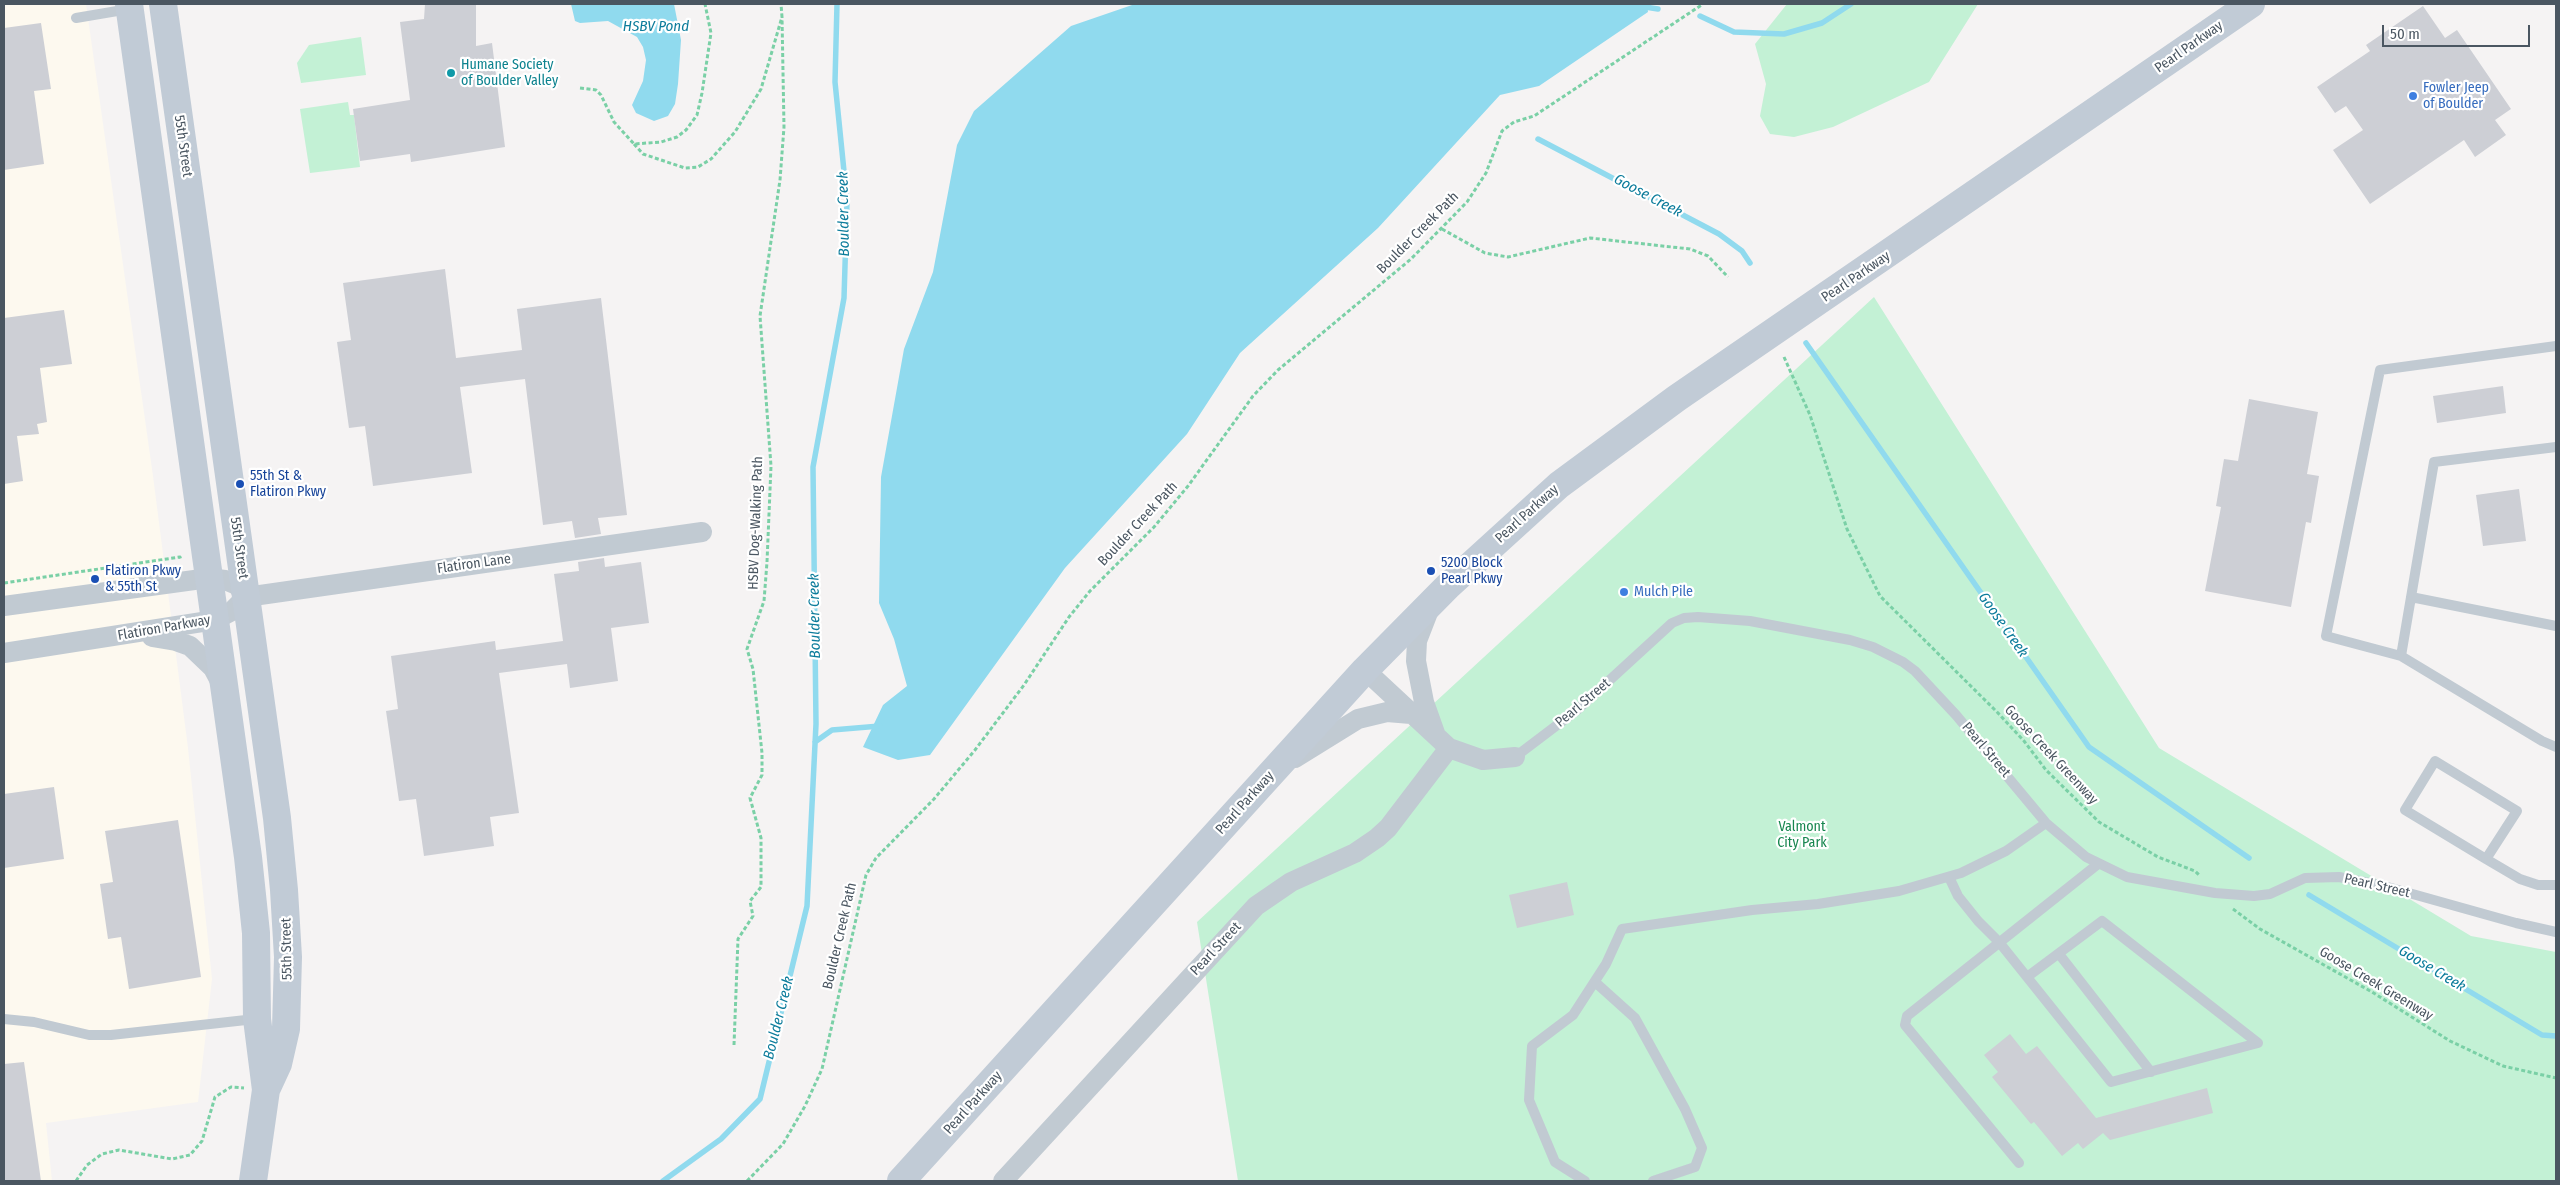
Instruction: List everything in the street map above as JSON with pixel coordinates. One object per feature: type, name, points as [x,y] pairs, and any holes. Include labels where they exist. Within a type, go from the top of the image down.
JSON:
[{"type":"main road","name":"55th Street","points":[[163,4],[278,827],[287,928],[286,1029],[278,1064],[266,1090],[253,1181]]},
{"type":"main road","name":"Pearl Parkway","points":[[900,1181],[1365,670],[1433,601],[1559,485],[1618,440],[2251,4]]},
{"type":"main road","name":"55th Street","points":[[129,7],[253,895],[256,933],[257,1019],[266,1090]]},
{"type":"street","name":"Flatiron Lane","points":[[246,597],[702,532]]},
{"type":"street","points":[[4,606],[209,578],[225,580],[237,585],[246,597]]},
{"type":"street","name":"Flatiron Parkway","points":[[4,653],[215,620],[232,611],[246,597]]},
{"type":"street","points":[[1433,601],[1420,631],[1416,661],[1426,710],[1443,742]]},
{"type":"street","points":[[112,637],[164,638],[188,645],[213,668],[225,691]]},
{"type":"street","name":"Pearl Street","points":[[1365,670],[1443,742],[1468,756],[1483,760],[1515,757]]},
{"type":"street","points":[[1271,774],[1352,722],[1376,714],[1411,714]]},
{"type":"street","name":"Pearl Street","points":[[1003,1181],[1256,906],[1291,882],[1355,853],[1388,828],[1443,742]]},
{"type":"lane","points":[[76,18],[129,7]]},
{"type":"lane","points":[[2556,346],[2380,370],[2326,636],[2401,656],[2542,741],[2556,747]]},
{"type":"lane","points":[[2401,656],[2434,462],[2556,447]]},
{"type":"lane","points":[[2411,597],[2556,626]]},
{"type":"lane","name":"Pearl Street","points":[[1515,757],[1577,710],[1672,623],[1698,617],[1750,621],[1850,640],[1873,647],[1903,662],[1915,671],[1956,715],[2046,823],[2068,843],[2098,864],[2127,877],[2215,893],[2254,896],[2270,894],[2305,878],[2339,877],[2384,886],[2516,923],[2556,932]]},
{"type":"lane","points":[[2486,859],[2517,811],[2435,761],[2405,810],[2486,859],[2520,879],[2538,885],[2556,885]]},
{"type":"lane","points":[[1585,1181],[1555,1162],[1529,1100],[1532,1046],[1573,1015],[1606,964],[1622,929],[1752,910],[1827,903],[1899,891],[1949,877],[2006,851],[2046,823]]},
{"type":"lane","points":[[2019,1163],[1905,1025],[1907,1016],[2098,864]]},
{"type":"lane","points":[[1949,877],[1958,896],[1978,921],[2000,942],[2027,977],[2111,1082],[2258,1042],[2102,922],[2027,977]]},
{"type":"lane","points":[[2059,954],[2150,1072]]},
{"type":"lane","points":[[1595,982],[1635,1018],[1685,1109],[1702,1148],[1695,1167],[1653,1181]]},
{"type":"lane","points":[[4,1019],[34,1022],[89,1034],[111,1035],[257,1019]]},
{"type":"path","points":[[634,144],[662,142],[677,137],[686,130],[697,115],[711,33],[705,4]]},
{"type":"path","name":"HSBV Dog-Walking Path","points":[[734,1045],[738,939],[753,916],[750,901],[761,887],[761,838],[750,798],[762,775],[762,753],[753,669],[747,649],[764,601],[767,562],[771,466],[760,316],[780,180],[784,136],[781,4]]},
{"type":"path","name":"Boulder Creek Path","points":[[748,1181],[783,1144],[805,1106],[822,1069],[866,875],[876,858],[934,799],[975,750],[1024,685],[1069,617],[1090,590],[1118,566],[1166,514],[1253,396],[1278,370],[1378,288],[1442,229],[1467,202],[1486,173],[1502,131],[1514,122],[1534,116],[1703,4]]},
{"type":"path","points":[[580,88],[596,90],[601,95],[614,122],[643,154],[686,168],[698,167],[711,159],[735,132],[761,89],[782,17]]},
{"type":"path","points":[[1442,229],[1485,253],[1508,257],[1552,245],[1590,238],[1690,249],[1708,256],[1728,277]]},
{"type":"path","name":"Goose Creek Greenway","points":[[1784,357],[1810,415],[1847,529],[1880,596],[1998,713],[2024,741],[2046,770],[2099,822],[2158,857],[2195,871],[2236,913],[2260,929],[2372,992],[2450,1042],[2503,1066],[2556,1078]]},
{"type":"path","points":[[4,583],[180,556],[182,564]]},
{"type":"path","points":[[76,1181],[87,1165],[102,1154],[119,1150],[172,1159],[190,1155],[202,1141],[215,1097],[231,1087],[266,1090]]},
{"type":"shaded area","points":[[4,4],[86,4],[153,476],[188,748],[212,979],[198,1102],[46,1123],[52,1181],[4,1181]]},
{"type":"green space","points":[[1787,4],[1978,4],[1929,82],[1833,127],[1794,137],[1770,134],[1760,116],[1766,84],[1755,44]]},
{"type":"green space","points":[[361,37],[366,75],[301,83],[297,63],[309,45]]},
{"type":"green space","points":[[348,102],[350,115],[354,115],[360,167],[310,173],[300,109]]},
{"type":"green space","name":"Valmont City Park","points":[[1874,297],[2159,748],[2471,936],[2556,952],[2556,1181],[1238,1181],[1197,922]]},
{"type":"water","name":"HSBV Pond","points":[[571,4],[674,4],[681,40],[675,104],[668,116],[654,121],[636,113],[632,105],[643,81],[646,60],[643,47],[637,37],[608,21],[580,23],[575,21]]},
{"type":"water","points":[[1135,4],[1647,4],[1648,12],[1539,86],[1500,95],[1378,228],[1240,353],[1187,434],[1065,568],[930,755],[898,760],[863,747],[883,705],[907,686],[894,639],[879,603],[881,477],[904,349],[933,272],[957,145],[974,111],[1071,26]]},
{"type":"building","name":"Humane Society of Boulder Valley","points":[[425,4],[476,4],[476,46],[492,43],[505,147],[411,162],[410,154],[360,161],[353,109],[410,100],[400,22],[424,19]]},
{"type":"building","name":"Fowler Jeep of Boulder","points":[[2423,6],[2445,38],[2457,30],[2511,109],[2495,120],[2506,135],[2475,157],[2464,140],[2370,204],[2333,150],[2363,130],[2346,106],[2335,113],[2317,87],[2370,51],[2366,45]]},
{"type":"building","points":[[41,23],[51,89],[34,91],[44,164],[4,170],[4,28]]},
{"type":"building","points":[[445,269],[456,358],[522,350],[517,309],[601,298],[627,515],[598,518],[601,534],[575,538],[572,521],[543,525],[525,379],[460,387],[472,473],[373,486],[365,426],[349,428],[337,342],[351,340],[343,283]]},
{"type":"building","points":[[64,310],[72,364],[40,368],[47,422],[37,424],[39,434],[17,436],[23,481],[4,484],[4,318]]},
{"type":"building","points":[[2503,386],[2506,413],[2437,423],[2433,396]]},
{"type":"building","points":[[2249,399],[2318,412],[2307,474],[2319,476],[2311,523],[2306,522],[2291,607],[2205,591],[2221,507],[2216,506],[2224,459],[2238,461]]},
{"type":"building","points":[[2519,489],[2526,541],[2483,546],[2476,495]]},
{"type":"building","points":[[604,558],[605,567],[641,562],[649,623],[611,628],[618,681],[570,688],[567,664],[499,673],[519,813],[490,817],[494,846],[424,856],[416,799],[399,801],[386,711],[398,709],[391,656],[495,641],[496,650],[563,641],[554,574],[579,571],[578,562]]},
{"type":"building","points":[[54,787],[64,859],[4,868],[4,794]]},
{"type":"building","points":[[178,820],[201,977],[129,989],[121,937],[108,939],[100,884],[113,882],[105,831]]},
{"type":"building","points":[[1567,882],[1574,915],[1517,928],[1509,895]]},
{"type":"building","points":[[2010,1034],[2026,1054],[2037,1046],[2096,1118],[2207,1088],[2213,1113],[2110,1140],[2103,1133],[2083,1149],[2078,1143],[2062,1156],[2034,1122],[2031,1124],[1992,1077],[1998,1072],[1984,1055]]},
{"type":"building","points":[[24,1062],[41,1181],[4,1181],[4,1064]]},
{"type":"waterway","name":"Boulder Creek","points":[[663,1181],[721,1139],[760,1099],[807,906],[816,724],[813,467],[844,298],[847,201],[835,82],[837,4]]},
{"type":"waterway","points":[[1626,4],[1658,9]]},
{"type":"waterway","points":[[1700,16],[1734,32],[1784,34],[1822,23],[1851,4]]},
{"type":"waterway","name":"Goose Creek","points":[[1538,139],[1719,234],[1742,251],[1750,263]]},
{"type":"waterway","name":"Goose Creek","points":[[1806,343],[2089,747],[2249,858]]},
{"type":"waterway","points":[[815,742],[832,730],[880,726]]},
{"type":"waterway","name":"Goose Creek","points":[[2309,895],[2542,1035],[2556,1036]]},
{"type":"place","name":"Humane Society of Boulder Valley","points":[[451,73]]},
{"type":"place","name":"Fowler Jeep of Boulder","points":[[2413,96]]},
{"type":"place","name":"55th St & Flatiron Pkwy","points":[[240,484]]},
{"type":"place","name":"5200 Block Pearl Pkwy","points":[[1431,571]]},
{"type":"place","name":"Flatiron Pkwy & 55th St","points":[[95,579]]},
{"type":"place","name":"Mulch Pile","points":[[1624,592]]}]
